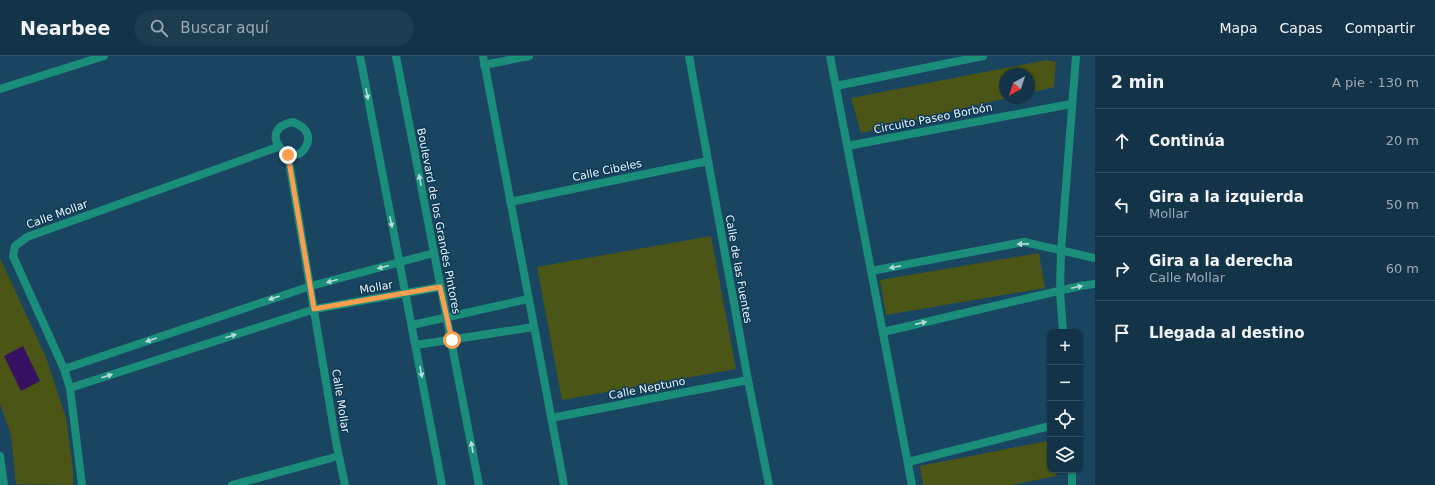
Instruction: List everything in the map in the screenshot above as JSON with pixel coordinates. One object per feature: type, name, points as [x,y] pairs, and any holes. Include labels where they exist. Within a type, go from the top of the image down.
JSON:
[{"type":"street","points":[[0,89],[104,56]]},
{"type":"street","points":[[360,56],[442,485]]},
{"type":"street","name":"Boulevard de los Grandes Pintores","points":[[396,56],[479,485]]},
{"type":"street","points":[[483,56],[564,485]]},
{"type":"street","points":[[484,65],[529,56]]},
{"type":"street","name":"Calle de las Fuentes","points":[[689,56],[748,380],[769,485]]},
{"type":"street","points":[[830,56],[912,485]]},
{"type":"street","points":[[836,86],[983,56]]},
{"type":"street","points":[[1063,329],[1060,291],[1061,251],[1071,104],[1076,56]]},
{"type":"street","name":"Circuito Paseo Borbón","points":[[847,146],[1071,104]]},
{"type":"street","points":[[293,122],[302,126],[307,132],[308,141],[304,150],[297,154],[288,155],[278,147],[275,139],[278,130],[284,124],[293,122]]},
{"type":"street","name":"Calle Mollar","points":[[82,485],[70,388],[64,369],[13,256],[15,246],[27,237],[278,147]]},
{"type":"street","name":"Calle Mollar","points":[[288,155],[345,485]]},
{"type":"street","name":"Calle Cibeles","points":[[510,202],[708,161]]},
{"type":"street","points":[[871,271],[1024,242],[1095,258]]},
{"type":"street","name":"Mollar","points":[[64,369],[311,286],[434,253]]},
{"type":"street","points":[[883,332],[1095,284]]},
{"type":"street","name":"Mollar","points":[[70,388],[314,309],[440,287]]},
{"type":"street","points":[[412,325],[528,299]]},
{"type":"street","points":[[416,345],[534,327]]},
{"type":"street","name":"Calle Neptuno","points":[[551,418],[748,380]]},
{"type":"street","points":[[908,462],[1047,427]]},
{"type":"street","points":[[0,456],[4,485]]},
{"type":"street","points":[[232,485],[339,456]]},
{"type":"street","points":[[1072,473],[1072,485]]},
{"type":"green space","points":[[1047,60],[1056,62],[1054,87],[1035,92],[1035,68],[1006,68]]},
{"type":"green space","points":[[999,69],[999,100],[861,133],[851,98]]},
{"type":"green space","points":[[711,236],[736,369],[562,400],[537,267]]},
{"type":"green space","points":[[1039,253],[1045,288],[886,315],[880,280]]},
{"type":"green space","points":[[0,258],[46,357],[66,418],[73,468],[73,485],[16,484],[11,435],[0,404]]},
{"type":"green space","points":[[1047,441],[1047,473],[1056,473],[1056,476],[1011,485],[923,485],[920,466]]},
{"type":"shaded area","points":[[23,346],[40,381],[21,391],[4,356]]},
{"type":"route","points":[[288,155],[314,309],[440,287],[452,340]]}]
